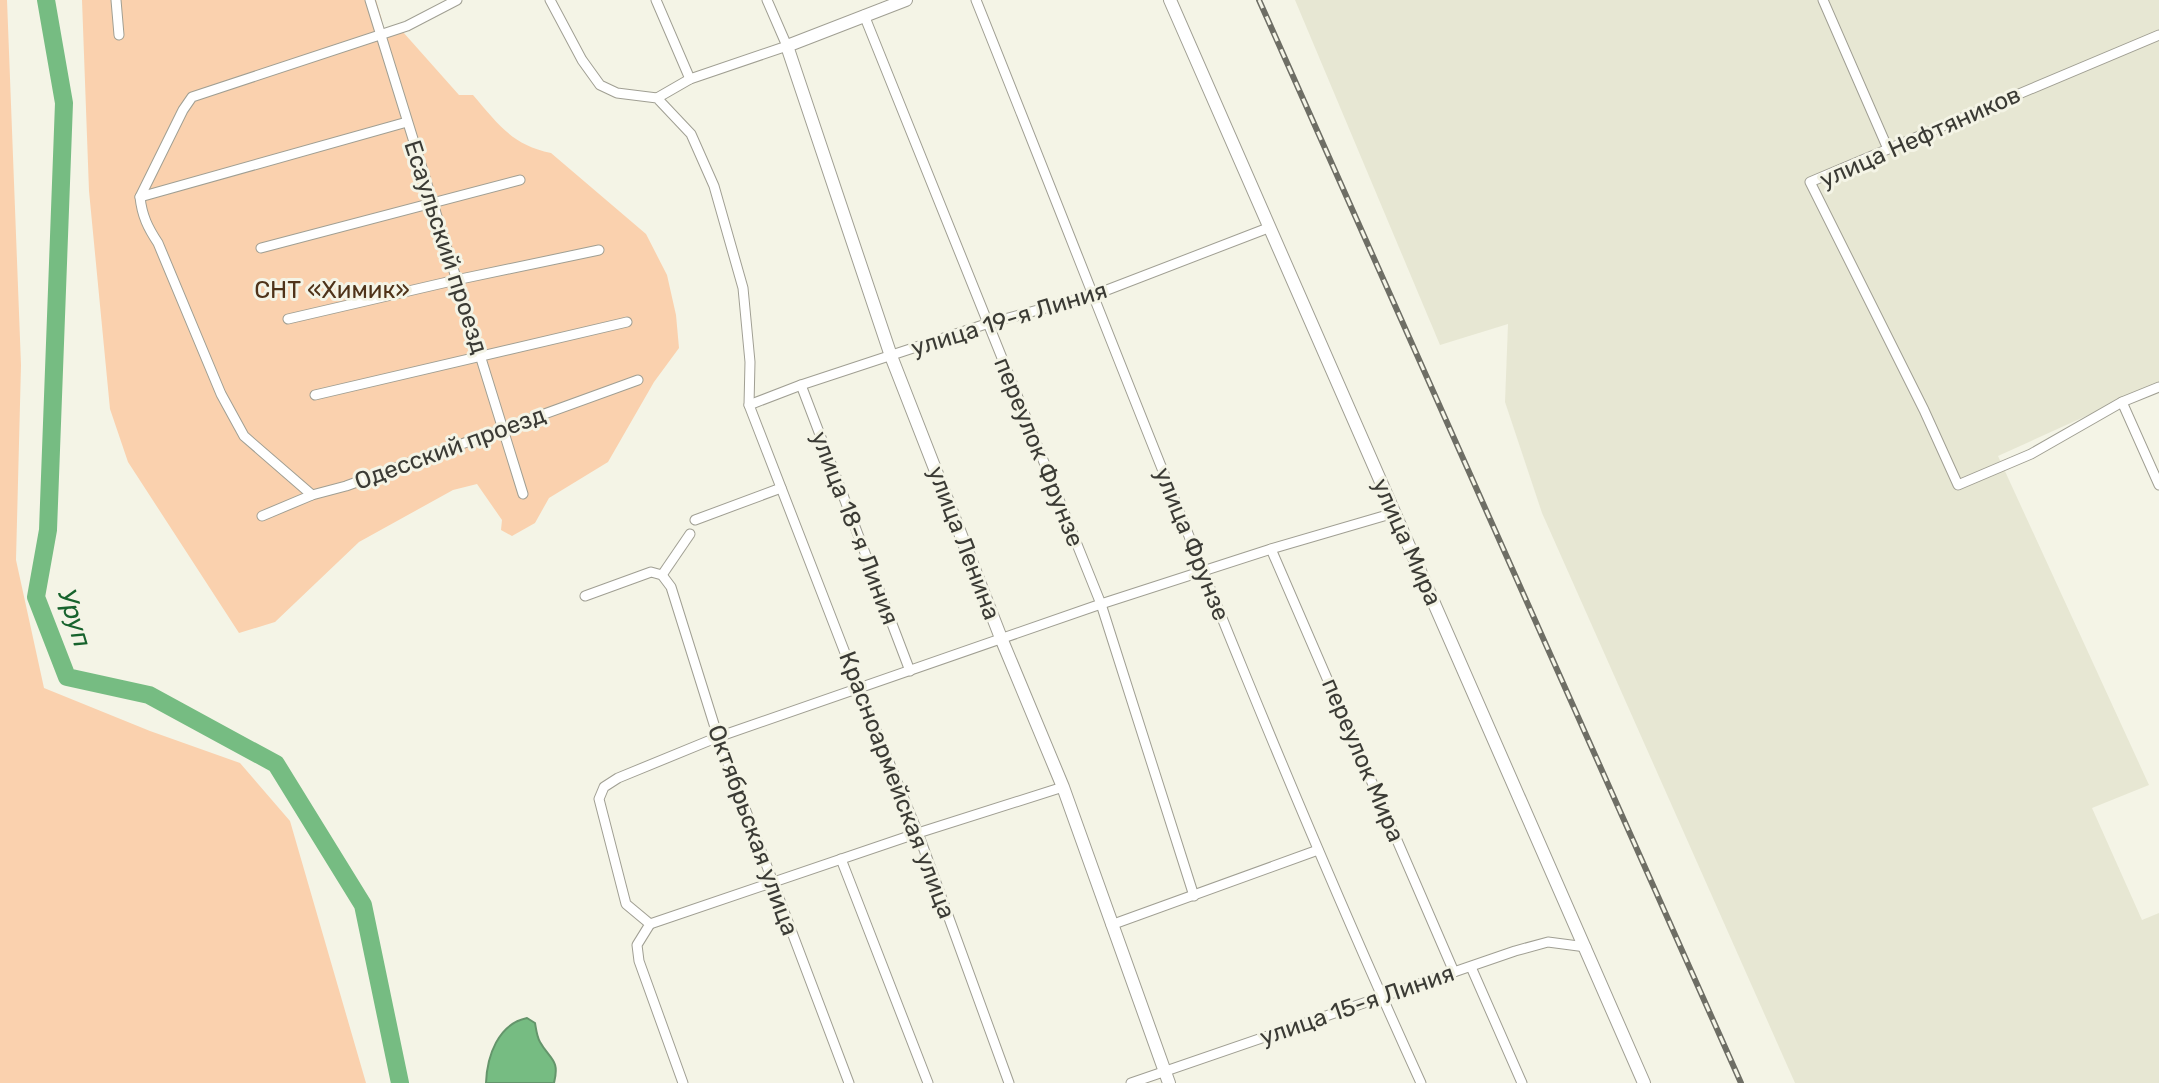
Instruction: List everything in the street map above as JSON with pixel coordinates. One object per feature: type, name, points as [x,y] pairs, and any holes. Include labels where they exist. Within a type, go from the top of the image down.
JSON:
[{"type":"main road","points":[[787,46],[886,3],[906,0]]},
{"type":"main road","name":"улица Мира","points":[[1170,0],[1644,1083]]},
{"type":"main road","name":"улица Ленина","points":[[787,46],[891,356],[1063,787],[1169,1083]]},
{"type":"street","points":[[116,0],[119,35]]},
{"type":"street","name":"Есаульский проезд","points":[[370,0],[523,494]]},
{"type":"street","points":[[312,495],[244,436],[221,394],[158,243],[141,212],[140,197],[192,97],[407,26],[457,0]]},
{"type":"street","points":[[550,0],[582,60],[600,85],[617,93],[657,98],[690,79],[787,46]]},
{"type":"street","points":[[656,0],[690,79]]},
{"type":"street","name":"улица Ленина","points":[[767,0],[787,46]]},
{"type":"street","name":"улица Фрунзе","points":[[976,0],[1202,572],[1318,850],[1421,1083]]},
{"type":"street","points":[[1823,0],[1888,149]]},
{"type":"street","name":"переулок Фрунзе","points":[[864,15],[1101,604],[1194,896]]},
{"type":"street","name":"улица Нефтяников","points":[[2122,402],[2031,454],[1958,485],[1810,182],[2159,35]]},
{"type":"street","name":"Красноармейская улица","points":[[657,98],[691,134],[714,186],[743,288],[750,362],[749,405],[918,833],[1009,1083]]},
{"type":"street","points":[[140,197],[407,122]]},
{"type":"street","points":[[261,248],[520,180]]},
{"type":"street","name":"улица 19-я Линия","points":[[749,405],[986,324],[1094,295],[1268,228]]},
{"type":"street","points":[[288,319],[599,250]]},
{"type":"street","points":[[315,395],[627,322]]},
{"type":"street","name":"Одесский проезд","points":[[262,516],[312,495],[346,486],[638,380]]},
{"type":"street","name":"улица 18-я Линия","points":[[801,385],[910,671]]},
{"type":"street","points":[[2159,387],[2122,402],[2159,485]]},
{"type":"street","points":[[695,520],[781,488]]},
{"type":"street","points":[[650,924],[626,904],[599,799],[604,787],[618,778],[718,737],[1001,638],[1271,549],[1394,513]]},
{"type":"street","points":[[585,596],[651,572],[662,575],[690,534]]},
{"type":"street","name":"переулок Мира","points":[[1271,549],[1454,972]]},
{"type":"street","name":"Октябрьская улица","points":[[662,575],[671,587],[718,737],[849,1083]]},
{"type":"street","points":[[683,1083],[639,961],[637,945],[650,924],[1063,787]]},
{"type":"street","points":[[1111,925],[1318,850]]},
{"type":"street","points":[[841,859],[928,1083]]},
{"type":"street","name":"улица 15-я Линия","points":[[1131,1083],[1548,942],[1586,947]]},
{"type":"street","points":[[1471,967],[1522,1083]]},
{"type":"shaded area","points":[[1295,0],[2159,0],[2159,383],[1998,456],[2149,785],[2092,808],[2142,920],[2159,913],[2159,1083],[1795,1083],[1542,513],[1505,402],[1508,324],[1440,345]]},
{"type":"shaded area","points":[[527,1018],[535,1023],[539,1040],[555,1064],[554,1083],[486,1083],[496,1043],[508,1027]]},
{"type":"green space","points":[[0,0],[7,0],[21,365],[16,560],[44,688],[240,763],[290,821],[366,1083],[0,1083]]},
{"type":"green space","name":"СНТ «Химик»","points":[[82,0],[376,0],[382,20],[379,34],[403,32],[459,95],[473,95],[507,132],[526,145],[551,153],[646,234],[667,275],[679,348],[654,382],[608,462],[549,498],[535,523],[512,536],[501,530],[502,520],[477,484],[453,490],[359,542],[275,622],[239,633],[128,462],[110,409],[89,191]]},
{"type":"waterway","name":"Уруп","points":[[46,0],[64,103],[48,530],[36,597],[67,677],[149,695],[276,764],[363,905],[400,1083]]},
{"type":"railway","points":[[1259,0],[1741,1083]]}]
